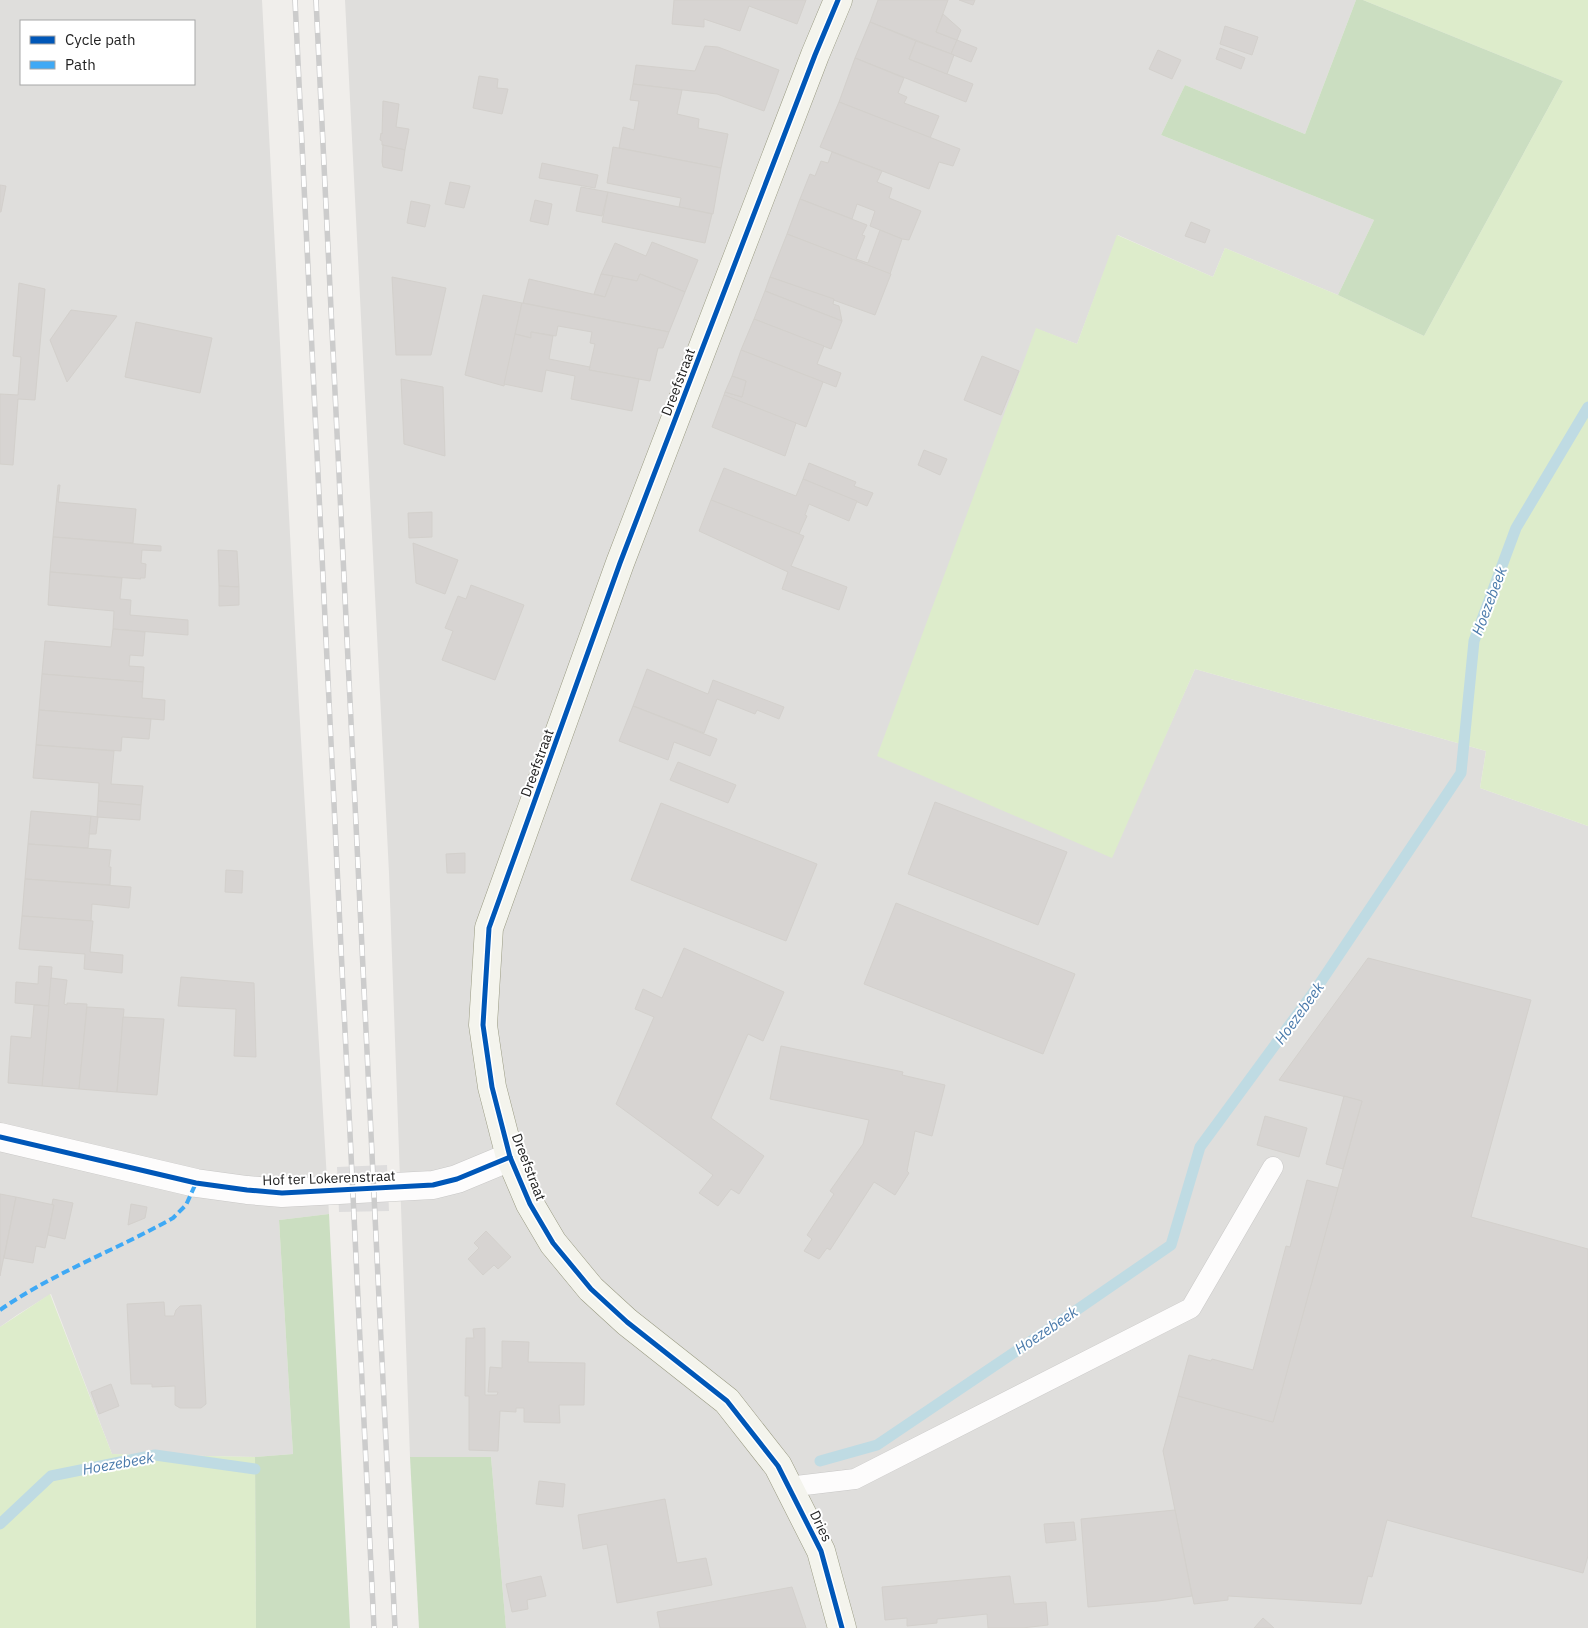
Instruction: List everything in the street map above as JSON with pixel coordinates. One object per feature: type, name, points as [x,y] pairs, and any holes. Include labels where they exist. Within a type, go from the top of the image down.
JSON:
[{"type":"street","name":"Dreefstraat","points":[[783,1477],[727,1401],[627,1322],[591,1289],[553,1243],[530,1204],[510,1157],[492,1087],[483,1025],[489,928],[620,563],[815,55],[838,0]]},
{"type":"street","name":"Hof ter Lokerenstraat","points":[[0,1137],[196,1183],[282,1193],[433,1185],[457,1179],[510,1157]]},
{"type":"street","name":"Dries","points":[[783,1477],[821,1551],[842,1628]]},
{"type":"lane","points":[[783,1477],[855,1479],[1191,1308],[1273,1167]]},
{"type":"shaded area","points":[[0,0],[262,0],[299,706],[329,1214],[279,1220],[293,1454],[255,1457],[112,1454],[51,1294],[0,1327]]},
{"type":"shaded area","points":[[345,0],[1356,0],[1305,134],[1185,85],[1161,135],[1374,220],[1338,295],[1225,248],[1213,277],[1118,235],[1077,344],[1037,329],[1111,857],[1195,669],[1486,751],[1480,788],[1588,826],[1588,1628],[506,1628],[491,1457],[410,1457],[389,873]]},
{"type":"green space","points":[[1356,0],[1363,0],[1563,81],[1424,336],[1338,295],[1374,220],[1161,135],[1185,85],[1305,134]]},
{"type":"green space","points":[[1363,0],[1588,0],[1588,826],[1480,788],[1486,751],[1195,669],[1112,858],[877,756],[1036,328],[1077,344],[1117,235],[1213,277],[1225,248],[1338,295],[1424,336],[1563,81]]},
{"type":"green space","points":[[329,1214],[350,1628],[256,1628],[255,1457],[293,1454],[279,1220]]},
{"type":"green space","points":[[50,1294],[112,1454],[255,1457],[256,1628],[0,1628],[0,1327]]},
{"type":"green space","points":[[410,1457],[491,1457],[506,1628],[419,1628]]},
{"type":"pier","points":[[387,1165],[389,1211],[339,1212],[337,1167]]},
{"type":"building","points":[[674,0],[806,0],[797,24],[749,6],[740,31],[704,19],[704,27],[672,24]]},
{"type":"building","points":[[878,0],[948,0],[936,32],[957,40],[951,54],[870,22]]},
{"type":"building","points":[[959,0],[975,0],[973,5]]},
{"type":"building","points":[[943,14],[961,30],[957,40],[936,32]]},
{"type":"building","points":[[870,22],[916,41],[909,59],[973,84],[966,102],[855,58]]},
{"type":"building","points":[[1225,26],[1258,37],[1252,55],[1220,44]]},
{"type":"building","points":[[957,40],[977,48],[971,62],[951,54]]},
{"type":"building","points":[[916,41],[954,55],[947,74],[909,59]]},
{"type":"building","points":[[705,46],[718,47],[779,70],[764,111],[717,94],[633,84],[636,65],[695,71]]},
{"type":"building","points":[[1220,48],[1245,58],[1241,69],[1216,59]]},
{"type":"building","points":[[1158,50],[1181,60],[1172,79],[1149,69]]},
{"type":"building","points":[[855,58],[904,78],[898,93],[907,97],[904,103],[939,116],[930,138],[839,102]]},
{"type":"building","points":[[479,76],[498,79],[497,88],[508,89],[502,114],[473,108]]},
{"type":"building","points":[[633,84],[682,90],[677,114],[699,119],[698,128],[728,134],[721,168],[619,148],[623,127],[634,130],[639,101],[630,100]]},
{"type":"building","points":[[383,101],[399,104],[396,127],[409,129],[405,150],[382,145],[380,140],[382,134]]},
{"type":"building","points":[[839,102],[960,149],[953,166],[939,162],[929,189],[820,147]]},
{"type":"building","points":[[383,145],[405,150],[402,171],[383,167]]},
{"type":"building","points":[[613,147],[721,168],[713,214],[679,207],[681,198],[607,183]]},
{"type":"building","points":[[832,152],[882,171],[877,182],[892,188],[889,198],[921,211],[909,240],[870,226],[875,211],[857,204],[852,219],[800,199],[810,174],[815,176],[821,161],[828,163]]},
{"type":"building","points":[[542,163],[598,175],[595,188],[539,178]]},
{"type":"building","points":[[450,182],[470,186],[464,208],[445,204]]},
{"type":"building","points":[[0,185],[6,186],[1,212],[0,212]]},
{"type":"building","points":[[581,187],[608,192],[602,216],[576,211]]},
{"type":"building","points":[[608,192],[712,214],[705,243],[602,222]]},
{"type":"building","points":[[800,199],[867,225],[862,235],[865,236],[856,259],[868,263],[880,230],[902,239],[890,274],[787,234]]},
{"type":"building","points":[[535,200],[552,204],[548,225],[530,221]]},
{"type":"building","points":[[411,201],[430,205],[425,227],[407,223]]},
{"type":"building","points":[[1191,222],[1210,230],[1205,243],[1185,236]]},
{"type":"building","points":[[787,234],[891,274],[875,315],[770,277]]},
{"type":"building","points":[[652,242],[698,260],[685,292],[640,274],[637,281],[601,274],[615,243],[646,256]]},
{"type":"building","points":[[601,274],[613,276],[605,297],[594,294]]},
{"type":"building","points":[[640,274],[685,292],[669,332],[523,303],[529,279],[605,297],[613,276],[637,281]]},
{"type":"building","points":[[392,277],[446,288],[431,355],[396,355]]},
{"type":"building","points":[[770,277],[834,299],[833,304],[839,306],[842,321],[765,291]]},
{"type":"building","points":[[19,283],[45,289],[35,400],[18,399],[13,465],[0,464],[0,394],[18,395],[21,357],[13,356]]},
{"type":"building","points":[[765,291],[842,321],[831,349],[754,319]]},
{"type":"building","points":[[483,295],[522,303],[504,386],[465,375]]},
{"type":"building","points":[[522,303],[669,332],[663,348],[658,348],[650,381],[589,370],[595,344],[590,343],[592,332],[558,326],[556,336],[531,332],[531,338],[515,334]]},
{"type":"building","points":[[71,310],[117,316],[67,382],[50,340]]},
{"type":"building","points":[[754,319],[824,346],[817,364],[841,373],[836,387],[741,350]]},
{"type":"building","points":[[136,322],[212,338],[200,393],[125,377]]},
{"type":"building","points":[[531,332],[553,336],[549,359],[590,367],[589,370],[639,379],[632,411],[571,399],[575,376],[546,370],[542,392],[504,384],[515,334],[531,338]]},
{"type":"building","points":[[741,350],[823,382],[806,427],[724,395],[725,392],[742,397],[746,381],[732,376]]},
{"type":"building","points":[[982,356],[1019,371],[1001,415],[964,400]]},
{"type":"building","points":[[732,376],[746,381],[742,397],[725,392]]},
{"type":"building","points":[[401,379],[443,387],[445,456],[404,444]]},
{"type":"building","points":[[724,395],[796,423],[785,456],[712,427]]},
{"type":"building","points":[[924,450],[947,459],[940,475],[918,465]]},
{"type":"building","points":[[809,463],[856,482],[854,486],[873,493],[867,506],[803,479]]},
{"type":"building","points":[[724,468],[796,496],[803,479],[857,501],[849,521],[809,504],[805,515],[807,516],[799,534],[711,500]]},
{"type":"building","points":[[58,485],[60,485],[58,502],[136,509],[133,543],[53,537]]},
{"type":"building","points":[[711,500],[804,536],[791,566],[847,587],[839,610],[782,589],[788,572],[699,531]]},
{"type":"building","points":[[432,512],[432,537],[409,538],[408,513]]},
{"type":"building","points":[[53,537],[161,546],[161,551],[142,550],[141,563],[146,564],[145,578],[141,579],[50,572]]},
{"type":"building","points":[[413,543],[458,560],[445,594],[416,583]]},
{"type":"building","points":[[218,550],[237,551],[239,587],[219,586]]},
{"type":"building","points":[[50,572],[122,578],[120,599],[131,600],[130,615],[188,620],[188,635],[113,629],[114,611],[48,605]]},
{"type":"building","points":[[471,585],[524,605],[495,680],[442,660],[453,631],[445,628],[458,596],[466,599]]},
{"type":"building","points":[[219,586],[239,587],[239,605],[219,606]]},
{"type":"building","points":[[113,629],[145,632],[143,656],[130,655],[129,666],[144,667],[143,682],[42,674],[45,641],[111,647]]},
{"type":"building","points":[[647,669],[708,694],[713,680],[784,707],[779,719],[757,710],[755,714],[717,699],[704,733],[633,706]]},
{"type":"building","points":[[42,674],[143,682],[142,698],[165,700],[164,720],[39,710]]},
{"type":"building","points":[[633,706],[717,739],[710,756],[674,742],[668,760],[619,741]]},
{"type":"building","points":[[39,710],[151,719],[149,739],[122,737],[121,751],[36,745]]},
{"type":"building","points":[[36,745],[114,751],[111,784],[143,786],[141,805],[98,801],[99,783],[33,778]]},
{"type":"building","points":[[678,762],[736,785],[728,803],[670,780]]},
{"type":"building","points":[[98,801],[141,805],[140,820],[97,817]]},
{"type":"building","points":[[935,802],[1067,852],[1038,925],[908,874]]},
{"type":"building","points":[[661,803],[817,864],[786,941],[631,880]]},
{"type":"building","points":[[31,811],[91,816],[88,848],[28,844]]},
{"type":"building","points":[[91,816],[98,817],[96,834],[89,834]]},
{"type":"building","points":[[28,844],[111,850],[109,867],[111,867],[110,885],[25,879]]},
{"type":"building","points":[[465,853],[465,873],[447,873],[446,854]]},
{"type":"building","points":[[226,870],[243,871],[242,893],[225,892]]},
{"type":"building","points":[[25,879],[131,887],[129,908],[92,904],[91,921],[22,916]]},
{"type":"building","points":[[896,903],[1075,974],[1043,1054],[864,984]]},
{"type":"building","points":[[22,916],[93,921],[90,952],[123,955],[122,973],[84,969],[85,954],[19,949]]},
{"type":"building","points":[[684,948],[784,992],[763,1041],[748,1034],[711,1118],[764,1156],[739,1194],[731,1189],[718,1206],[699,1193],[713,1175],[616,1104],[654,1017],[635,1009],[643,989],[662,998]]},
{"type":"building","points":[[1368,958],[1531,1000],[1471,1217],[1588,1249],[1588,1556],[1583,1573],[1387,1520],[1372,1577],[1368,1576],[1361,1604],[1228,1596],[1228,1600],[1194,1604],[1163,1451],[1178,1396],[1273,1422],[1362,1101],[1279,1080]]},
{"type":"building","points":[[39,966],[52,967],[49,1006],[15,1003],[16,982],[38,984]]},
{"type":"building","points":[[181,977],[254,983],[256,1057],[234,1056],[236,1009],[178,1006]]},
{"type":"building","points":[[51,978],[67,980],[64,1004],[87,1004],[79,1089],[42,1086]]},
{"type":"building","points":[[34,1005],[49,1006],[42,1086],[8,1083],[11,1036],[31,1038]]},
{"type":"building","points":[[87,1007],[124,1009],[117,1092],[79,1089]]},
{"type":"building","points":[[123,1017],[164,1019],[157,1095],[117,1092]]},
{"type":"building","points":[[781,1046],[903,1072],[902,1075],[945,1085],[932,1136],[915,1131],[907,1171],[909,1173],[895,1195],[874,1182],[830,1250],[827,1248],[819,1259],[804,1251],[812,1239],[807,1235],[834,1194],[830,1191],[863,1144],[869,1120],[770,1099]]},
{"type":"building","points":[[1344,1096],[1362,1101],[1343,1169],[1326,1164]]},
{"type":"building","points":[[1265,1116],[1307,1128],[1299,1157],[1257,1145]]},
{"type":"building","points":[[1307,1180],[1338,1188],[1273,1422],[1178,1396],[1189,1355],[1253,1370],[1286,1246],[1290,1247]]},
{"type":"building","points":[[0,1194],[16,1197],[0,1276]]},
{"type":"building","points":[[16,1197],[54,1205],[45,1248],[36,1246],[33,1263],[4,1258]]},
{"type":"building","points":[[53,1199],[73,1203],[65,1239],[48,1235],[54,1205],[52,1204]]},
{"type":"building","points":[[131,1204],[147,1207],[145,1218],[128,1225]]},
{"type":"building","points":[[486,1231],[511,1257],[498,1269],[494,1265],[483,1275],[468,1259],[479,1248],[474,1243]]},
{"type":"building","points":[[164,1302],[165,1316],[174,1316],[180,1306],[201,1305],[206,1404],[201,1408],[180,1408],[175,1405],[175,1386],[152,1387],[152,1384],[131,1384],[127,1304]]},
{"type":"building","points":[[485,1328],[485,1395],[497,1395],[498,1392],[488,1392],[490,1367],[502,1368],[502,1341],[529,1342],[528,1362],[585,1363],[584,1405],[559,1405],[560,1423],[524,1422],[524,1408],[516,1408],[516,1412],[500,1411],[498,1451],[469,1450],[469,1396],[465,1396],[466,1338],[474,1338],[473,1329]]},
{"type":"building","points":[[111,1384],[119,1406],[99,1414],[91,1392]]},
{"type":"building","points":[[539,1481],[565,1484],[563,1507],[536,1504]]},
{"type":"building","points":[[665,1499],[677,1563],[706,1558],[712,1585],[617,1603],[607,1544],[583,1549],[578,1515]]},
{"type":"building","points":[[1175,1510],[1192,1596],[1088,1607],[1081,1519]]},
{"type":"building","points":[[1074,1522],[1076,1540],[1046,1543],[1044,1524]]},
{"type":"building","points":[[541,1576],[546,1596],[527,1600],[528,1609],[512,1612],[506,1584]]},
{"type":"building","points":[[1010,1576],[1014,1604],[1046,1602],[1048,1625],[1022,1628],[988,1628],[987,1614],[937,1619],[937,1623],[907,1626],[907,1618],[885,1620],[882,1587]]},
{"type":"building","points":[[792,1587],[806,1628],[660,1628],[657,1612]]},
{"type":"building","points":[[1263,1618],[1274,1628],[1254,1628]]},
{"type":"waterway","name":"Hoezebeek","points":[[820,1461],[877,1445],[1171,1245],[1200,1147],[1316,989],[1461,773],[1474,641],[1516,528],[1588,407]]},
{"type":"waterway","name":"Hoezebeek","points":[[0,1524],[51,1476],[155,1455],[255,1469]]},
{"type":"railway","points":[[295,0],[374,1628]]},
{"type":"railway","points":[[316,0],[395,1628]]},
{"type":"marked path","points":[[0,1310],[63,1273],[173,1218],[186,1205],[196,1183]]},
{"type":"cycle path","points":[[838,0],[815,55],[620,563],[489,928],[483,1025],[492,1087],[510,1157],[530,1204],[553,1243],[591,1289],[627,1322],[727,1401],[778,1466],[821,1551],[842,1628]]},
{"type":"cycle path","points":[[0,1137],[196,1183],[282,1193],[433,1185],[457,1179],[510,1157]]}]
